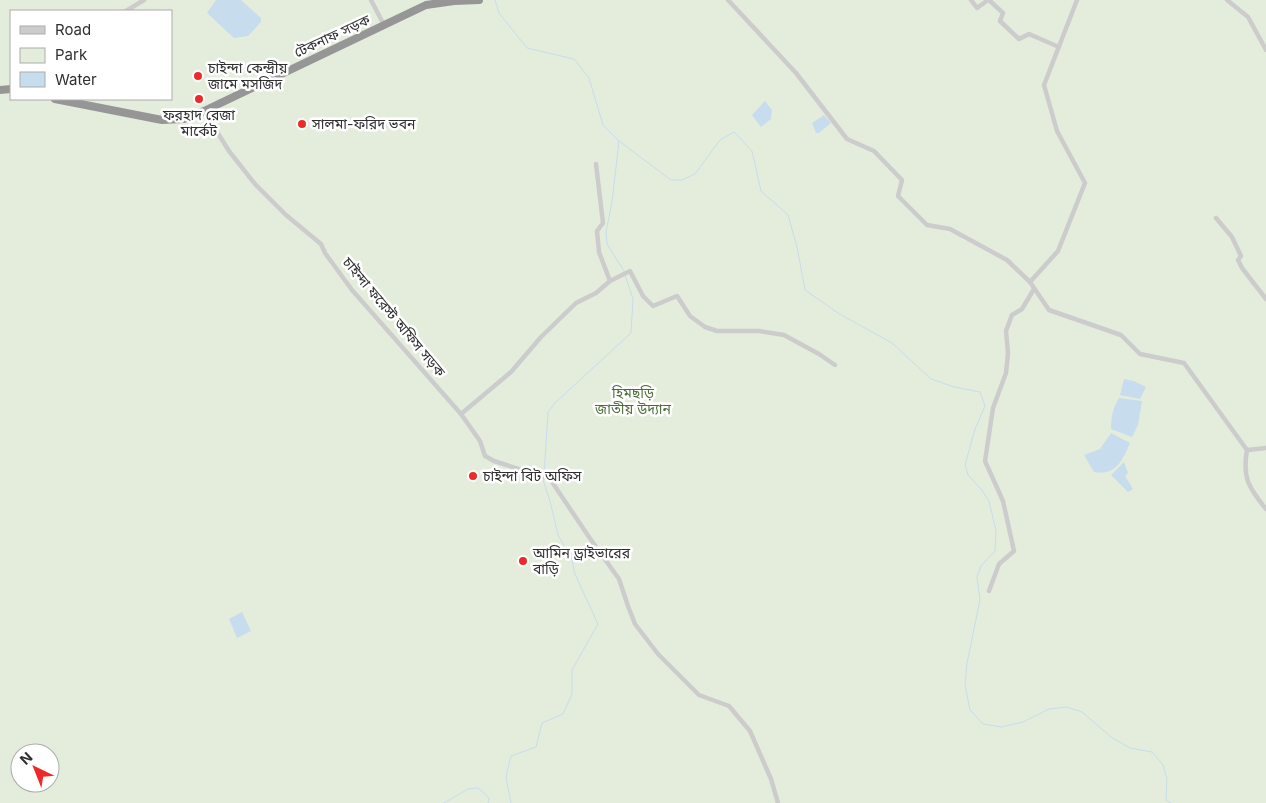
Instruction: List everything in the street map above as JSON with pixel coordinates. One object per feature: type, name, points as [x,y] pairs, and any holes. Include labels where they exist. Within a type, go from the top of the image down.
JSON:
[{"type":"highway","name":"টেকনাফ সড়ক","points":[[61,100],[162,120],[184,119],[426,5],[455,0],[478,0]]},
{"type":"street","points":[[128,10],[144,0]]},
{"type":"street","points":[[371,0],[384,25]]},
{"type":"street","points":[[728,0],[796,73],[847,139],[874,151],[902,180],[898,196],[927,225],[950,230],[1007,260],[1030,282],[1049,310],[1120,335],[1140,354],[1184,364],[1246,450],[1247,483],[1266,509]]},
{"type":"street","points":[[971,0],[977,8],[989,0],[1004,13],[1000,21],[1019,39],[1029,34],[1059,47]]},
{"type":"street","points":[[1030,282],[1058,251],[1085,183],[1057,131],[1044,85],[1077,0]]},
{"type":"street","points":[[1227,0],[1248,17],[1266,50]]},
{"type":"street","name":"চাইন্দা ফরেস্ট অফিস সড়ক","points":[[204,111],[229,151],[255,184],[286,215],[321,244],[325,253],[352,290],[462,414],[480,441],[485,456],[494,461],[550,479],[620,579],[635,624],[658,654],[699,696],[729,706],[750,732],[771,779],[778,803]]},
{"type":"street","points":[[596,164],[603,223],[597,231],[600,252],[610,280]]},
{"type":"street","points":[[1216,218],[1232,237],[1241,256],[1238,260],[1242,268],[1266,299]]},
{"type":"street","points":[[462,414],[511,372],[541,337],[576,303],[596,293],[610,280],[630,272],[643,296],[654,306],[676,296],[690,316],[705,327],[717,331],[759,331],[784,335],[835,365]]},
{"type":"street","points":[[989,591],[999,564],[1014,551],[1003,501],[985,461],[993,408],[1006,374],[1008,353],[1006,331],[1012,315],[1022,309],[1034,289]]},
{"type":"street","points":[[1246,450],[1266,448]]},
{"type":"green space","name":"হিমছড়ি জাতীয় উদ্যান","points":[[0,0],[1266,0],[1266,803],[0,803]]},
{"type":"water","points":[[216,0],[241,0],[261,18],[261,22],[248,36],[234,38],[207,13]]},
{"type":"water","points":[[765,101],[772,110],[771,119],[761,127],[752,115]]},
{"type":"water","points":[[824,115],[831,123],[819,133],[816,133],[812,123]]},
{"type":"water","points":[[1124,379],[1134,381],[1146,387],[1140,399],[1120,395]]},
{"type":"water","points":[[1119,398],[1142,401],[1138,425],[1132,437],[1111,429],[1113,412]]},
{"type":"water","points":[[1111,433],[1130,443],[1118,465],[1108,472],[1094,472],[1084,455],[1100,449]]},
{"type":"water","points":[[1124,462],[1128,473],[1125,476],[1133,489],[1128,492],[1111,475]]},
{"type":"water","points":[[242,612],[251,631],[237,638],[229,619]]},
{"type":"waterway","points":[[495,0],[499,13],[527,48],[574,59],[589,78],[603,125],[619,141],[671,180],[682,180],[695,174],[720,140],[734,132],[752,151],[761,191],[788,215],[797,247],[805,290],[838,313],[892,343],[931,379],[954,387],[980,392],[985,406],[975,429],[965,465],[968,475],[989,501],[996,531],[995,551],[981,566],[977,577],[980,600],[967,663],[965,685],[970,710],[983,724],[1001,727],[1023,722],[1049,709],[1066,707],[1082,712],[1111,737],[1130,748],[1152,752],[1163,765],[1167,779],[1166,800],[1171,803]]},
{"type":"waterway","points":[[619,141],[612,202],[606,232],[607,244],[624,271]]},
{"type":"waterway","points":[[544,476],[548,412],[556,402],[631,333],[633,299],[625,275]]},
{"type":"waterway","points":[[511,803],[506,777],[511,756],[536,747],[542,723],[563,714],[572,694],[572,670],[598,624],[574,571],[572,559],[558,535],[543,480]]},
{"type":"waterway","points":[[444,803],[468,789],[478,788],[489,798],[488,803]]},
{"type":"place","name":"চাইন্দা কেন্দ্রীয় জামে মসজিদ","points":[[198,76]]},
{"type":"place","name":"ফরহাদ রেজা মার্কেট","points":[[199,99]]},
{"type":"place","name":"সালমা-ফরিদ ভবন","points":[[302,124]]},
{"type":"place","name":"চাইন্দা বিট অফিস","points":[[473,476]]},
{"type":"place","name":"আমিন ড্রাইভারের বাড়ি","points":[[523,561]]}]
